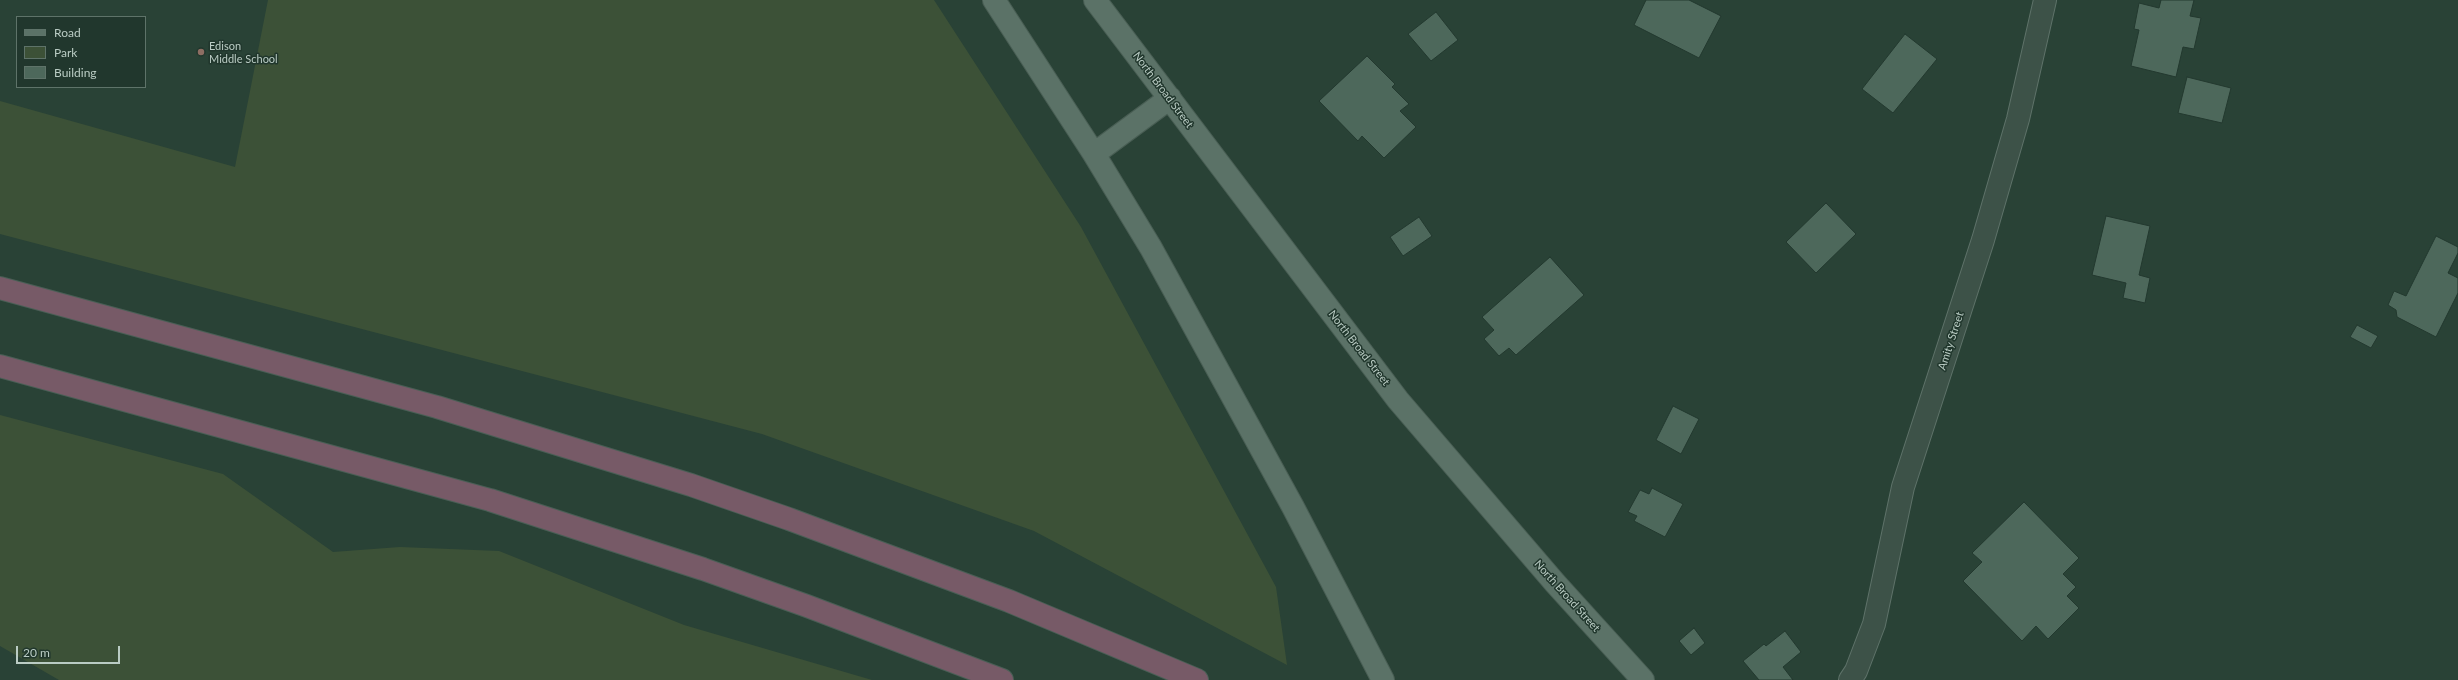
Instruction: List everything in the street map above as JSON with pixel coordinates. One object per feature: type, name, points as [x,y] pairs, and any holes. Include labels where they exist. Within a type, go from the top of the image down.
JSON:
[{"type":"highway","points":[[0,288],[437,407],[691,485],[804,524],[1009,601],[1197,680]]},
{"type":"highway","points":[[0,366],[490,500],[602,535],[807,606],[1002,680]]},
{"type":"main road","points":[[994,0],[1094,154],[1151,248],[1218,367],[1383,680]]},
{"type":"main road","name":"North Broad Street","points":[[1095,0],[1398,400],[1555,584],[1643,680]]},
{"type":"main road","points":[[1094,154],[1170,98]]},
{"type":"street","name":"Amity Street","points":[[1850,680],[1856,671],[1874,624],[1903,487],[1983,240],[2018,119],[2045,0]]},
{"type":"green space","points":[[268,0],[934,0],[1081,227],[1276,587],[1287,665],[1034,531],[762,434],[0,234],[0,101],[235,167]]},
{"type":"green space","points":[[0,415],[223,474],[333,552],[400,547],[499,551],[684,625],[872,680],[59,680],[0,646]]},
{"type":"building","points":[[1646,0],[1689,0],[1721,16],[1699,58],[1634,25]]},
{"type":"building","points":[[2161,0],[2194,0],[2190,16],[2201,18],[2194,49],[2183,47],[2176,77],[2131,66],[2139,30],[2134,29],[2139,3],[2159,8]]},
{"type":"building","points":[[1436,12],[1458,40],[1431,61],[1408,34]]},
{"type":"building","points":[[1905,34],[1937,59],[1893,113],[1862,89]]},
{"type":"building","points":[[1367,56],[1395,84],[1392,87],[1409,104],[1400,111],[1416,127],[1384,158],[1362,136],[1358,141],[1319,101]]},
{"type":"building","points":[[2187,77],[2231,88],[2222,123],[2178,113]]},
{"type":"building","points":[[1826,203],[1856,234],[1816,273],[1786,242]]},
{"type":"building","points":[[2106,216],[2150,226],[2139,275],[2150,278],[2145,303],[2123,298],[2126,283],[2092,275]]},
{"type":"building","points":[[1419,217],[1432,236],[1403,256],[1390,237]]},
{"type":"building","points":[[2436,236],[2458,247],[2458,253],[2448,273],[2458,278],[2458,293],[2436,337],[2397,317],[2396,310],[2388,305],[2394,291],[2406,296]]},
{"type":"building","points":[[1550,257],[1584,295],[1516,355],[1509,348],[1499,356],[1484,339],[1494,330],[1482,317]]},
{"type":"building","points":[[2357,325],[2378,336],[2371,348],[2350,337]]},
{"type":"building","points":[[1673,406],[1699,419],[1681,454],[1656,440]]},
{"type":"building","points":[[1652,488],[1683,504],[1665,537],[1634,521],[1637,516],[1628,512],[1640,490],[1649,494]]},
{"type":"building","points":[[2024,502],[2079,558],[2063,574],[2076,587],[2067,596],[2079,608],[2048,639],[2036,626],[2022,641],[1963,581],[1982,562],[1972,553]]},
{"type":"building","points":[[1694,628],[1705,643],[1691,655],[1679,641]]},
{"type":"building","points":[[1785,631],[1801,652],[1783,667],[1793,680],[1759,680],[1743,661],[1764,644],[1766,646]]},
{"type":"place","name":"Edison Middle School","points":[[201,52]]}]
